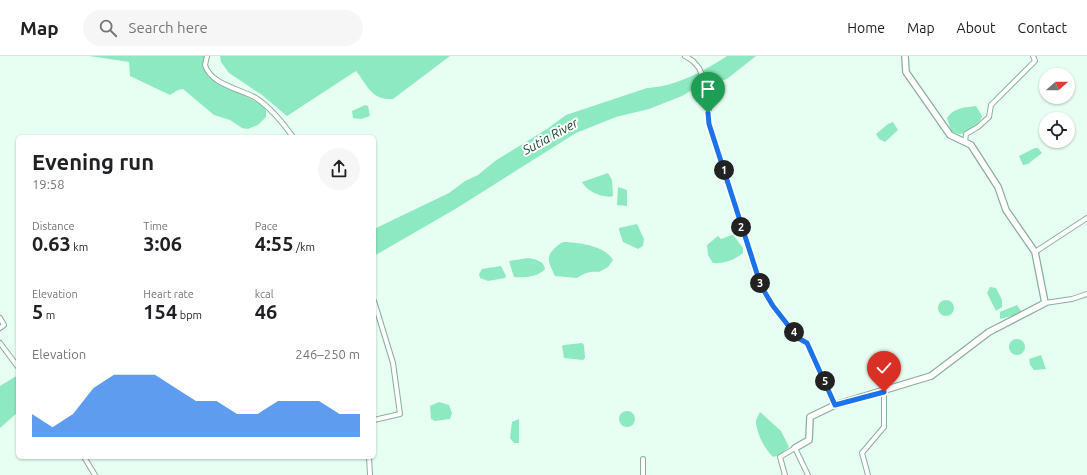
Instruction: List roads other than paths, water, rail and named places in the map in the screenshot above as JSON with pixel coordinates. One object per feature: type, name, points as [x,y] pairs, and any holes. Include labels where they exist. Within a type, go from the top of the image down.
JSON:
[{"type":"street","points":[[207,56],[205,65],[211,75],[262,103],[284,125],[291,135]]},
{"type":"street","points":[[685,56],[694,61],[699,68],[709,92],[709,124],[761,286],[773,306],[798,338],[807,343],[835,405]]},
{"type":"street","points":[[905,56],[906,72],[950,135],[971,145],[994,181],[1006,210],[1035,252],[1045,303]]},
{"type":"street","points":[[965,142],[966,134],[988,117],[991,105],[1035,61],[1033,56]]},
{"type":"street","points":[[1035,252],[1087,218]]},
{"type":"street","points":[[785,475],[780,458],[809,440],[810,418],[835,405],[884,392],[931,376],[989,332],[1045,303],[1072,299],[1087,294]]},
{"type":"street","points":[[376,308],[393,363],[400,414],[376,420]]},
{"type":"street","points":[[0,318],[4,325],[0,328]]},
{"type":"street","points":[[0,343],[16,364]]},
{"type":"street","points":[[868,475],[862,453],[884,427],[884,392]]},
{"type":"street","points":[[795,448],[808,475]]},
{"type":"street","points":[[85,459],[95,475]]},
{"type":"street","points":[[369,459],[370,475]]},
{"type":"street","points":[[642,475],[643,459]]},
{"type":"water","points":[[89,56],[207,56],[204,68],[233,90],[266,107],[266,117],[258,125],[248,129],[242,128],[230,120],[214,115],[183,89],[170,95],[130,76],[129,62]]},
{"type":"water","points":[[220,56],[450,56],[393,99],[386,99],[375,95],[367,87],[356,71],[287,116],[262,95],[229,73],[221,62]]},
{"type":"water","name":"Sutia River","points":[[727,56],[756,56],[727,79],[694,89],[682,96],[649,109],[616,117],[576,133],[457,208],[376,255],[376,228],[449,193],[566,115],[647,88],[658,87],[679,81],[699,73]]},
{"type":"water","points":[[365,105],[368,106],[370,116],[361,119],[353,118],[352,111]]},
{"type":"water","points":[[976,106],[982,116],[977,125],[963,134],[951,131],[947,118],[953,112]]},
{"type":"water","points":[[893,122],[898,130],[885,142],[879,139],[876,134],[888,124]]},
{"type":"water","points":[[1038,148],[1042,153],[1028,164],[1023,165],[1019,156]]},
{"type":"water","points":[[608,173],[612,180],[613,196],[609,197],[596,194],[587,188],[582,182]]},
{"type":"water","points":[[618,187],[627,190],[627,206],[617,205]]},
{"type":"water","points":[[637,224],[644,239],[643,246],[638,249],[623,242],[619,230],[619,228]]},
{"type":"water","points":[[732,235],[743,248],[743,253],[729,261],[713,263],[708,255],[707,245],[718,236],[721,239]]},
{"type":"water","points":[[566,242],[585,244],[599,248],[613,260],[608,267],[599,272],[587,273],[577,278],[555,276],[549,260],[550,253],[557,246]]},
{"type":"water","points":[[528,258],[541,262],[545,269],[539,274],[526,277],[514,277],[509,261]]},
{"type":"water","points":[[501,266],[506,276],[505,278],[488,281],[480,278],[479,274],[482,269]]},
{"type":"water","points":[[990,287],[996,288],[1002,300],[1002,307],[996,311],[987,293]]},
{"type":"water","points":[[946,300],[953,305],[954,308],[949,315],[946,316],[939,311],[938,308],[943,301]]},
{"type":"water","points":[[1017,305],[1021,311],[1019,314],[1000,319],[1000,312]]},
{"type":"water","points":[[1017,339],[1024,344],[1025,347],[1020,354],[1017,355],[1010,350],[1009,347],[1014,340]]},
{"type":"water","points":[[582,343],[584,345],[585,358],[583,360],[564,358],[562,346]]},
{"type":"water","points":[[1041,355],[1046,369],[1034,370],[1030,365],[1029,359]]},
{"type":"water","points":[[16,376],[16,414],[0,428],[0,386]]},
{"type":"water","points":[[439,402],[449,405],[452,413],[450,419],[435,421],[431,419],[430,406]]},
{"type":"water","points":[[627,411],[633,413],[635,419],[633,425],[627,427],[621,425],[619,419],[621,413]]},
{"type":"water","points":[[760,412],[781,431],[789,447],[780,455],[773,457],[761,440],[756,425],[756,420]]},
{"type":"water","points":[[519,419],[519,443],[514,443],[510,438],[512,422]]}]
